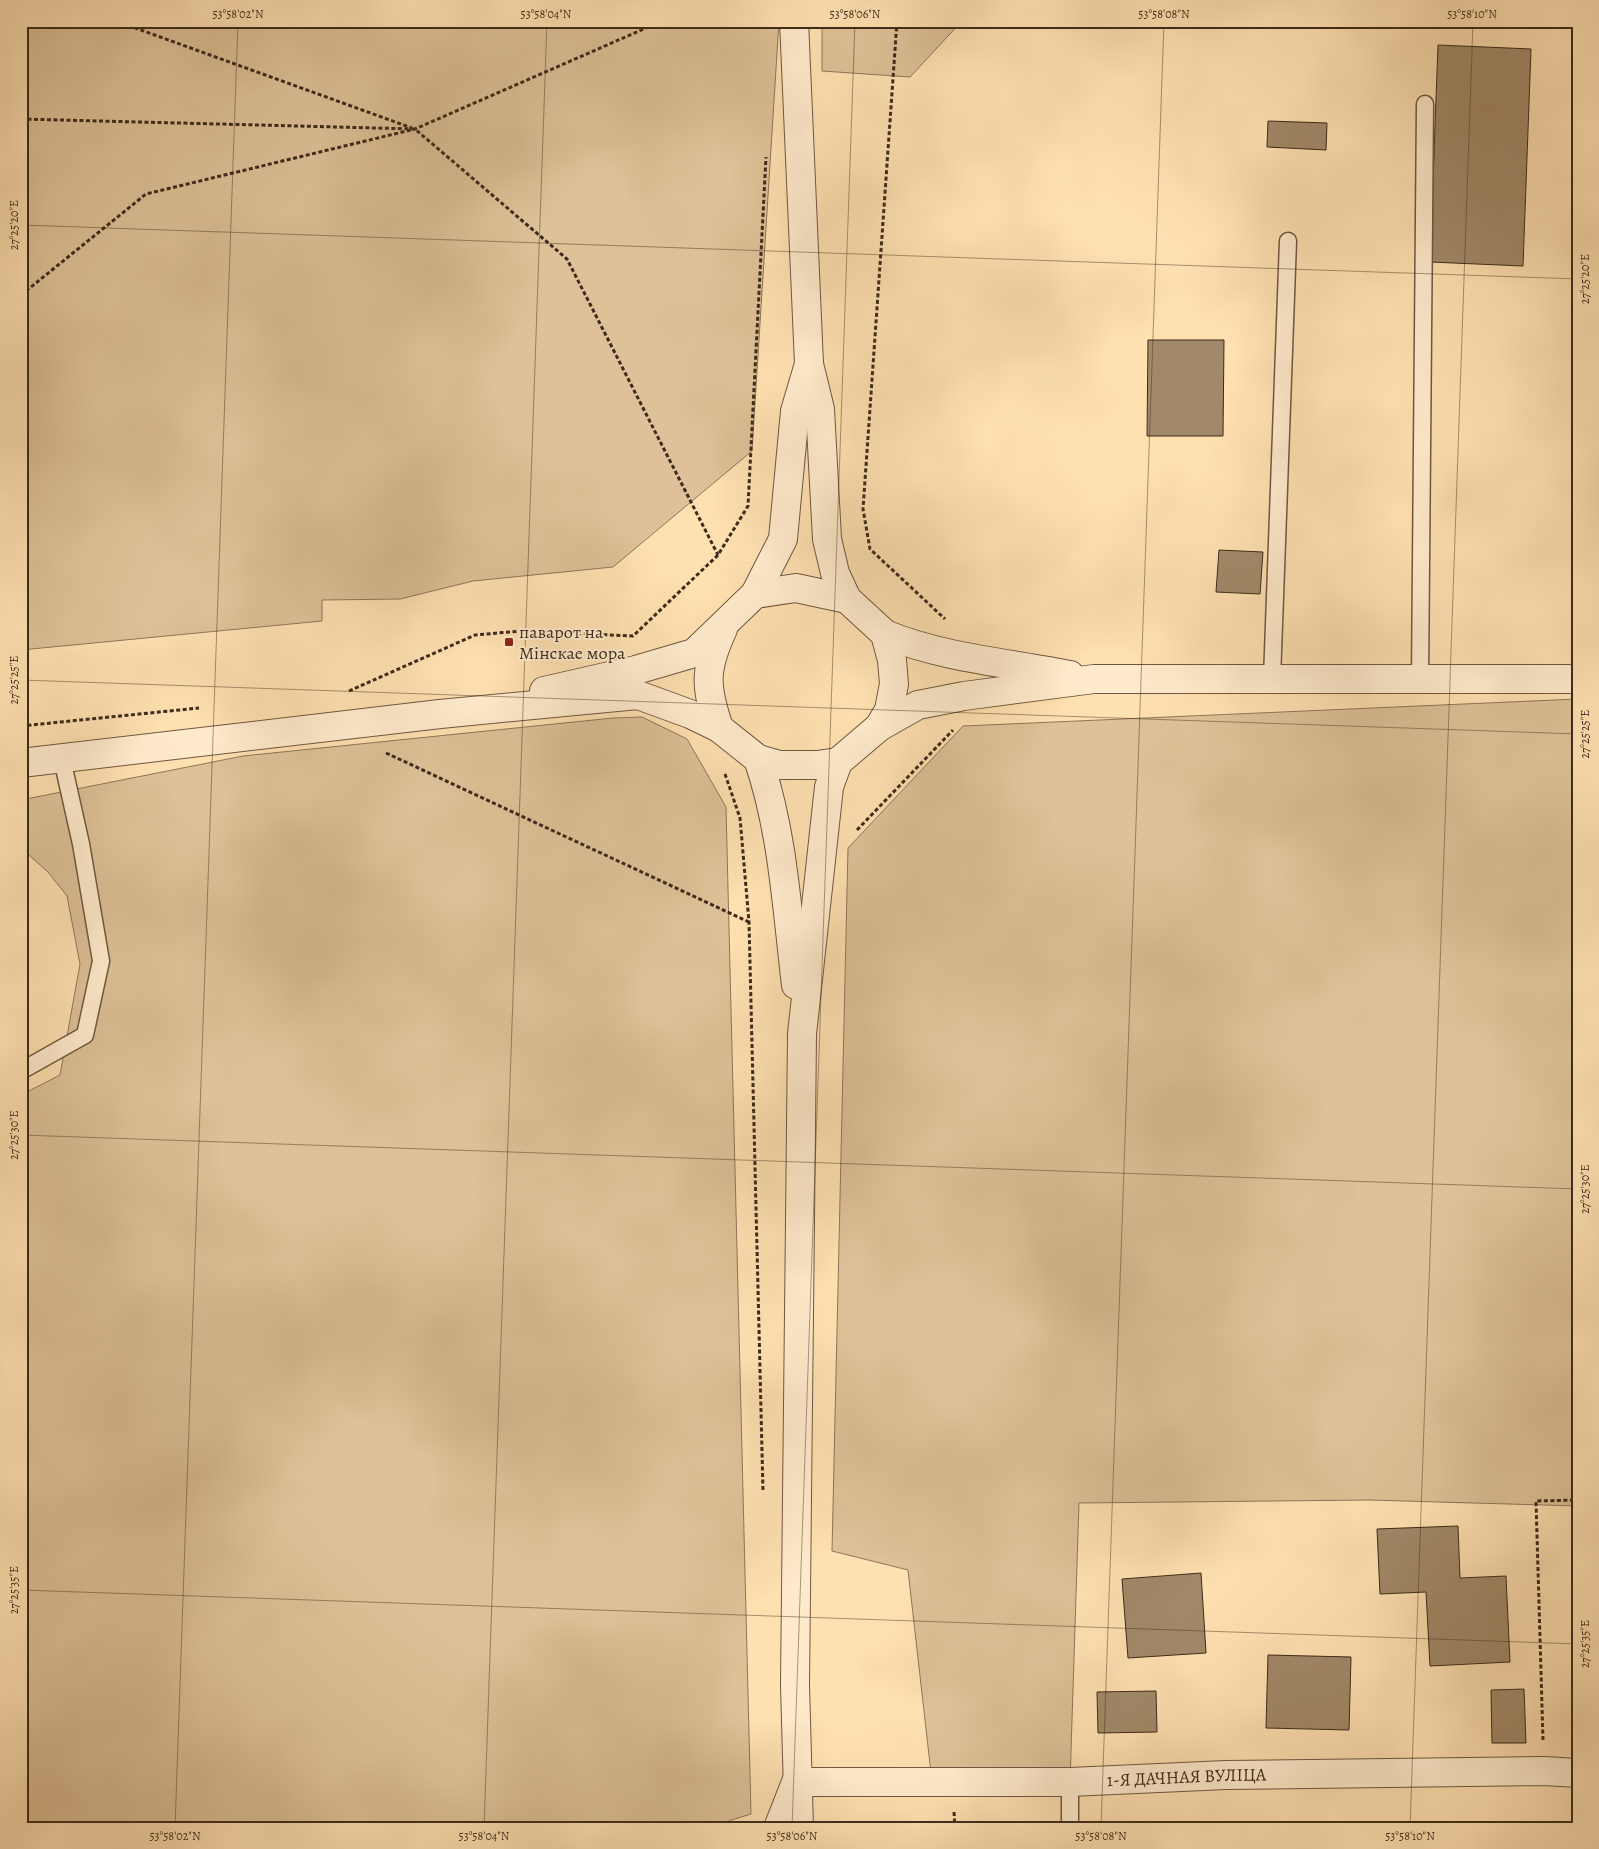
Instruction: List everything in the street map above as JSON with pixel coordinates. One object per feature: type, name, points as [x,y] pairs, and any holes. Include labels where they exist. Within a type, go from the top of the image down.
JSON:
[{"type":"street","points":[[794,21],[809,364],[820,409],[826,539],[835,573],[847,599],[885,634],[905,642],[966,656],[1094,679]]},
{"type":"street","points":[[440,714],[636,670],[694,652],[726,623],[755,594],[771,566],[783,539],[795,411],[809,364]]},
{"type":"street","points":[[755,594],[796,588],[847,599]]},
{"type":"street","points":[[719,728],[707,685],[711,656],[726,623]]},
{"type":"street","points":[[879,728],[889,710],[894,684],[892,660],[885,634]]},
{"type":"street","points":[[799,1828],[796,1782],[795,1665],[802,1034],[829,787],[838,762],[879,728],[918,705],[964,696],[1094,679],[1578,679]]},
{"type":"street","points":[[21,763],[440,714],[638,696],[690,714],[719,728],[758,759],[779,765],[817,765],[838,762]]},
{"type":"street","points":[[758,759],[766,782],[781,867],[802,1034]]},
{"type":"street","name":"1-Я ДАЧНАЯ ВУЛІЦА","points":[[796,1782],[1070,1782],[1236,1775],[1544,1771],[1578,1773]]},
{"type":"street","points":[[778,1828],[796,1782]]},
{"type":"lane","points":[[1420,679],[1424,104]]},
{"type":"lane","points":[[1272,679],[1288,241]]},
{"type":"lane","points":[[21,1072],[85,1035],[101,961],[81,844],[62,759]]},
{"type":"lane","points":[[1070,1782],[1070,1828]]},
{"type":"path","points":[[116,21],[415,129],[567,259],[718,556]]},
{"type":"path","points":[[21,295],[146,194],[415,129],[662,21]]},
{"type":"path","points":[[897,21],[863,509],[870,549],[950,624]]},
{"type":"path","points":[[21,119],[415,129]]},
{"type":"path","points":[[342,695],[475,635],[521,631],[633,636],[718,556],[748,506],[767,149]]},
{"type":"path","points":[[21,726],[205,708]]},
{"type":"path","points":[[852,835],[960,723]]},
{"type":"path","points":[[384,752],[749,922]]},
{"type":"path","points":[[722,770],[740,818],[749,922],[764,1499]]},
{"type":"path","points":[[1544,1771],[1536,1501],[1578,1500]]},
{"type":"shaded area","points":[[21,21],[779,21],[752,451],[613,567],[473,581],[400,599],[322,600],[322,621],[21,650]]},
{"type":"shaded area","points":[[822,21],[962,21],[910,77],[822,71]]},
{"type":"shaded area","points":[[1578,699],[1578,1506],[1369,1500],[1079,1503],[1070,1782],[931,1773],[908,1570],[832,1551],[848,848],[963,726]]},
{"type":"shaded area","points":[[642,717],[687,739],[726,807],[751,1814],[706,1828],[21,1828],[21,1095],[60,1075],[80,964],[67,896],[48,872],[21,848],[21,800],[243,756],[613,718]]},
{"type":"building","points":[[1438,45],[1531,49],[1523,266],[1430,262]]},
{"type":"building","points":[[1268,121],[1327,123],[1326,150],[1267,147]]},
{"type":"building","points":[[1148,340],[1224,340],[1223,436],[1147,436]]},
{"type":"building","points":[[1219,550],[1263,552],[1260,594],[1216,592]]},
{"type":"building","points":[[1458,1526],[1460,1578],[1506,1576],[1510,1662],[1430,1666],[1426,1592],[1380,1594],[1377,1529]]},
{"type":"building","points":[[1201,1573],[1206,1653],[1128,1658],[1122,1579]]},
{"type":"building","points":[[1268,1655],[1351,1657],[1349,1730],[1266,1728]]},
{"type":"building","points":[[1524,1689],[1526,1743],[1492,1743],[1491,1690]]},
{"type":"building","points":[[1156,1691],[1157,1732],[1098,1733],[1097,1692]]},
{"type":"place","name":"паварот на Мінскае мора","points":[[509,642]]}]
